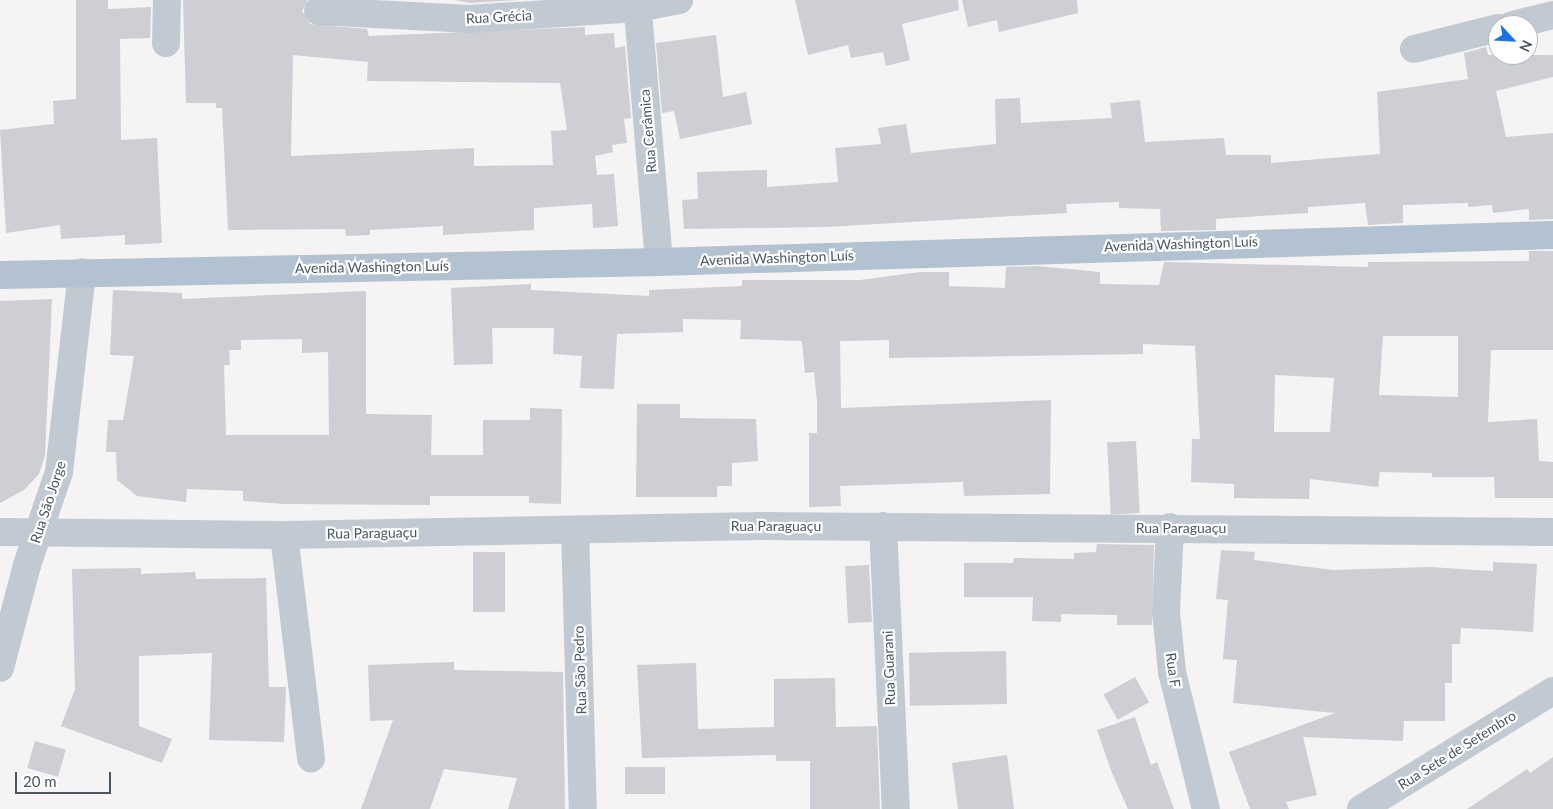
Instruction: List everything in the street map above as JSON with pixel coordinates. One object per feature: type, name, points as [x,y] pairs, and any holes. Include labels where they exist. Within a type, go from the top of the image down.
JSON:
[{"type":"main road","name":"Avenida Washington Luís","points":[[0,275],[659,262],[1553,235]]},
{"type":"street","points":[[166,43],[167,0]]},
{"type":"street","name":"Rua Grécia","points":[[318,11],[470,19],[679,0]]},
{"type":"street","name":"Rua Cerâmica","points":[[637,4],[659,262]]},
{"type":"street","points":[[1538,19],[1553,15]]},
{"type":"street","points":[[1414,49],[1488,30]]},
{"type":"street","name":"Rua São Jorge","points":[[0,668],[39,531],[59,472],[67,433],[82,272]]},
{"type":"street","name":"Rua Paraguaçu","points":[[0,532],[284,535],[883,526],[1553,532]]},
{"type":"street","name":"Rua Guarani","points":[[883,526],[896,809]]},
{"type":"street","name":"Rua F","points":[[1170,528],[1166,612],[1172,672],[1206,809]]},
{"type":"street","name":"Rua São Pedro","points":[[575,530],[583,809]]},
{"type":"street","points":[[284,535],[311,758]]},
{"type":"street","name":"Rua Sete de Setembro","points":[[1361,809],[1553,691]]},
{"type":"building","points":[[76,0],[108,0],[108,9],[151,7],[150,38],[120,39],[121,140],[157,138],[162,243],[125,245],[125,235],[61,239],[60,225],[6,233],[0,130],[54,124],[53,101],[76,99]]},
{"type":"building","points":[[183,0],[308,0],[302,11],[310,24],[367,29],[369,36],[585,27],[585,35],[614,33],[615,48],[625,46],[631,118],[624,119],[627,143],[612,145],[613,152],[595,156],[597,175],[614,174],[618,226],[593,228],[592,204],[534,208],[534,230],[443,235],[443,226],[370,230],[370,235],[346,236],[345,229],[228,230],[222,108],[216,108],[216,103],[186,103]],"holes":[[[293,55],[368,62],[367,81],[560,83],[567,130],[551,131],[553,165],[474,166],[474,148],[291,156]]]},
{"type":"building","points":[[455,0],[520,0],[469,3]]},
{"type":"building","points":[[795,0],[958,0],[959,10],[902,24],[910,60],[886,66],[883,52],[851,58],[848,45],[808,55]]},
{"type":"building","points":[[962,0],[1077,0],[1078,13],[999,32],[997,20],[968,27]]},
{"type":"building","points":[[716,35],[723,97],[746,92],[752,124],[680,139],[674,111],[662,113],[656,43]]},
{"type":"building","points":[[1486,47],[1488,65],[1538,65],[1538,55],[1553,55],[1553,77],[1496,91],[1506,137],[1553,133],[1553,219],[1529,220],[1529,209],[1493,213],[1492,205],[1468,207],[1468,203],[1403,205],[1403,223],[1368,225],[1365,203],[1308,207],[1308,213],[1216,219],[1216,230],[1161,231],[1160,209],[1119,208],[1119,202],[1066,204],[1067,213],[826,227],[684,229],[682,200],[698,199],[697,172],[767,170],[767,187],[838,182],[835,148],[881,144],[878,128],[906,124],[911,153],[996,144],[995,99],[1020,98],[1021,123],[1112,118],[1110,103],[1140,100],[1145,142],[1224,138],[1226,155],[1271,155],[1271,163],[1380,154],[1377,92],[1468,79],[1464,53]]},
{"type":"building","points":[[1529,251],[1553,251],[1553,350],[1491,350],[1488,422],[1537,419],[1539,461],[1553,462],[1553,498],[1495,498],[1494,477],[1432,477],[1432,473],[1380,472],[1378,487],[1310,479],[1309,499],[1234,498],[1234,484],[1191,482],[1192,439],[1200,439],[1195,346],[1143,344],[1143,354],[889,358],[889,340],[840,341],[841,408],[1051,400],[1050,494],[964,496],[963,482],[840,486],[841,506],[809,507],[809,433],[817,433],[817,402],[814,372],[805,373],[802,341],[740,339],[741,320],[683,319],[683,332],[617,334],[614,389],[580,388],[582,356],[553,354],[554,328],[492,328],[493,364],[454,365],[451,288],[531,284],[531,290],[649,296],[649,290],[742,286],[742,280],[860,280],[920,272],[949,272],[949,286],[1005,288],[1006,267],[1037,266],[1100,272],[1100,284],[1159,285],[1164,262],[1368,267],[1368,262],[1529,261]],"holes":[[[1383,336],[1458,336],[1458,397],[1379,395]],[[1275,375],[1334,378],[1330,432],[1274,432]]]},
{"type":"building","points":[[113,290],[182,293],[182,299],[366,291],[366,414],[432,415],[431,455],[483,455],[483,420],[530,420],[530,408],[562,409],[561,504],[529,503],[529,496],[430,496],[430,505],[284,504],[243,501],[243,491],[187,489],[186,502],[137,496],[117,480],[116,452],[106,452],[108,420],[123,420],[134,356],[110,355]],"holes":[[[302,339],[302,353],[328,352],[329,435],[226,435],[224,365],[230,365],[229,350],[241,350],[241,340]]]},
{"type":"building","points":[[52,299],[45,456],[39,474],[24,490],[0,503],[0,301]]},
{"type":"building","points":[[637,404],[680,404],[680,418],[756,419],[758,461],[732,463],[732,486],[717,486],[717,497],[636,497]]},
{"type":"building","points":[[1136,441],[1140,513],[1111,514],[1107,443]]},
{"type":"building","points":[[1097,544],[1154,545],[1152,625],[1117,625],[1117,615],[1061,614],[1061,622],[1032,621],[1033,597],[964,597],[964,563],[1013,563],[1014,558],[1074,559],[1074,553],[1096,552]]},
{"type":"building","points":[[1221,550],[1255,552],[1254,560],[1333,570],[1430,567],[1493,571],[1493,562],[1537,564],[1533,632],[1461,628],[1460,644],[1452,644],[1452,683],[1445,683],[1445,721],[1404,721],[1403,741],[1303,737],[1317,795],[1286,802],[1289,809],[1250,809],[1229,752],[1335,713],[1233,703],[1237,660],[1223,659],[1228,600],[1216,599]]},
{"type":"building","points":[[473,552],[505,552],[505,612],[473,612]]},
{"type":"building","points":[[869,565],[872,622],[848,623],[845,566]]},
{"type":"building","points":[[141,568],[141,574],[195,572],[196,579],[266,578],[269,687],[286,687],[284,742],[209,740],[212,653],[139,656],[139,726],[172,739],[162,763],[61,726],[75,689],[72,569]]},
{"type":"building","points":[[1006,651],[1007,704],[910,706],[909,653]]},
{"type":"building","points":[[454,662],[454,670],[563,672],[565,809],[508,809],[517,778],[444,769],[430,809],[361,809],[393,720],[370,721],[368,665]]},
{"type":"building","points":[[696,663],[698,729],[774,727],[774,679],[835,678],[836,727],[877,726],[880,809],[810,809],[810,761],[776,761],[776,755],[642,758],[637,665]]},
{"type":"building","points":[[1135,677],[1149,702],[1118,720],[1104,694]]},
{"type":"building","points":[[1135,717],[1151,765],[1157,762],[1174,809],[1128,809],[1112,773],[1097,730]]},
{"type":"building","points":[[35,741],[66,750],[58,777],[27,768]]},
{"type":"building","points":[[1007,755],[1014,809],[958,809],[952,763]]},
{"type":"building","points":[[1553,757],[1553,809],[1467,809],[1527,769],[1530,773]]},
{"type":"building","points":[[625,767],[665,767],[665,794],[625,794]]}]
